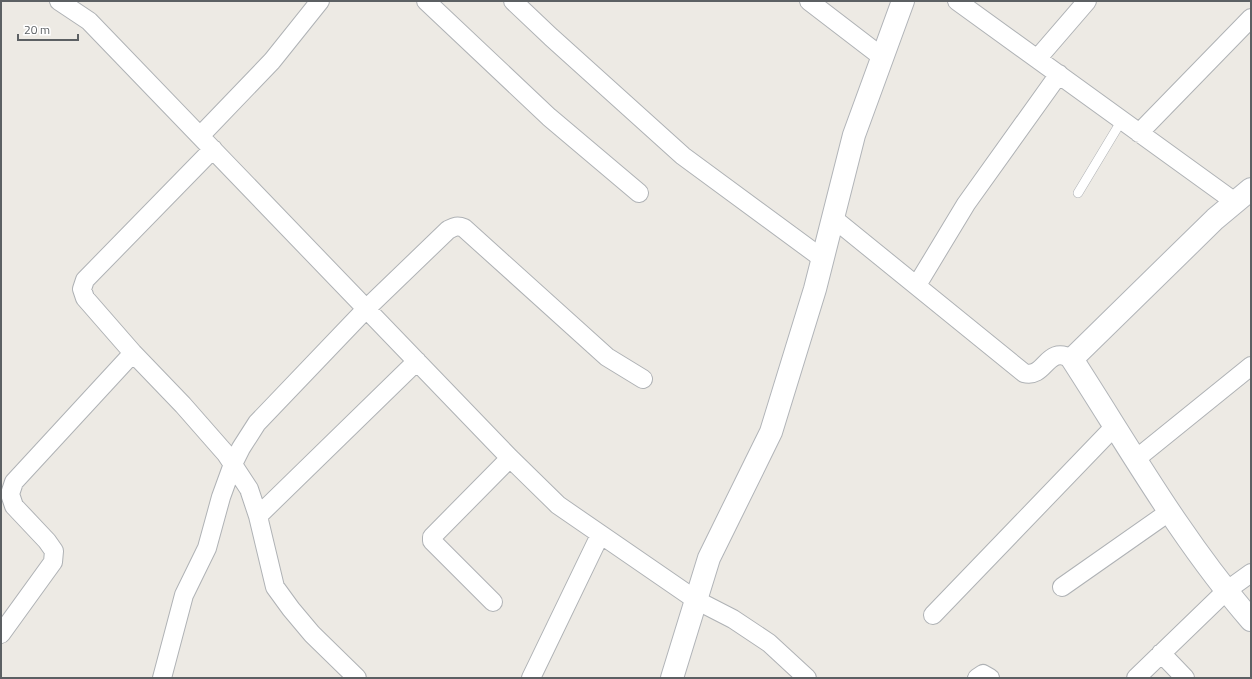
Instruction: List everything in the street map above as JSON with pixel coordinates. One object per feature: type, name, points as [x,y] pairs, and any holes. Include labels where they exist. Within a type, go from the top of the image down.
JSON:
[{"type":"street","points":[[59,1],[89,21],[510,458],[558,505],[696,600],[733,619],[770,643],[807,678]]},
{"type":"street","points":[[200,136],[272,61],[320,1]]},
{"type":"street","points":[[426,1],[549,117],[639,193]]},
{"type":"street","points":[[513,1],[551,38],[683,156],[823,259]]},
{"type":"street","points":[[809,1],[882,57]]},
{"type":"street","points":[[672,678],[709,558],[771,432],[815,290],[854,135],[903,1]]},
{"type":"street","points":[[957,1],[1139,133],[1243,196],[1215,219],[1072,359]]},
{"type":"street","points":[[1037,59],[1087,1]]},
{"type":"street","points":[[1139,133],[1251,18]]},
{"type":"street","points":[[916,285],[966,204],[1059,74]]},
{"type":"street","points":[[213,149],[85,280],[82,289],[85,298],[133,353],[183,405],[226,454],[249,489],[258,516],[275,587],[312,634],[357,678]]},
{"type":"street","points":[[833,218],[1024,373],[1035,373],[1053,357],[1058,355],[1066,356],[1072,359],[1170,512],[1226,591],[1251,620]]},
{"type":"street","points":[[162,678],[176,630],[179,610],[184,595],[207,548],[221,497],[233,464],[257,423],[366,308],[454,226],[464,228],[607,357],[643,379]]},
{"type":"street","points":[[1,634],[53,562],[54,551],[47,541],[14,506],[10,494],[14,482],[133,353]]},
{"type":"street","points":[[258,516],[417,361]]},
{"type":"street","points":[[1136,459],[1251,366]]},
{"type":"street","points":[[933,615],[1115,426]]},
{"type":"street","points":[[493,602],[432,541],[432,537],[510,458]]},
{"type":"street","points":[[1062,587],[1170,512]]},
{"type":"street","points":[[531,678],[600,535]]},
{"type":"street","points":[[1136,678],[1226,591],[1251,573]]},
{"type":"street","points":[[1161,653],[1185,678]]},
{"type":"street","points":[[977,678],[983,674],[990,678]]},
{"type":"lane","points":[[1078,193],[1122,120]]}]
